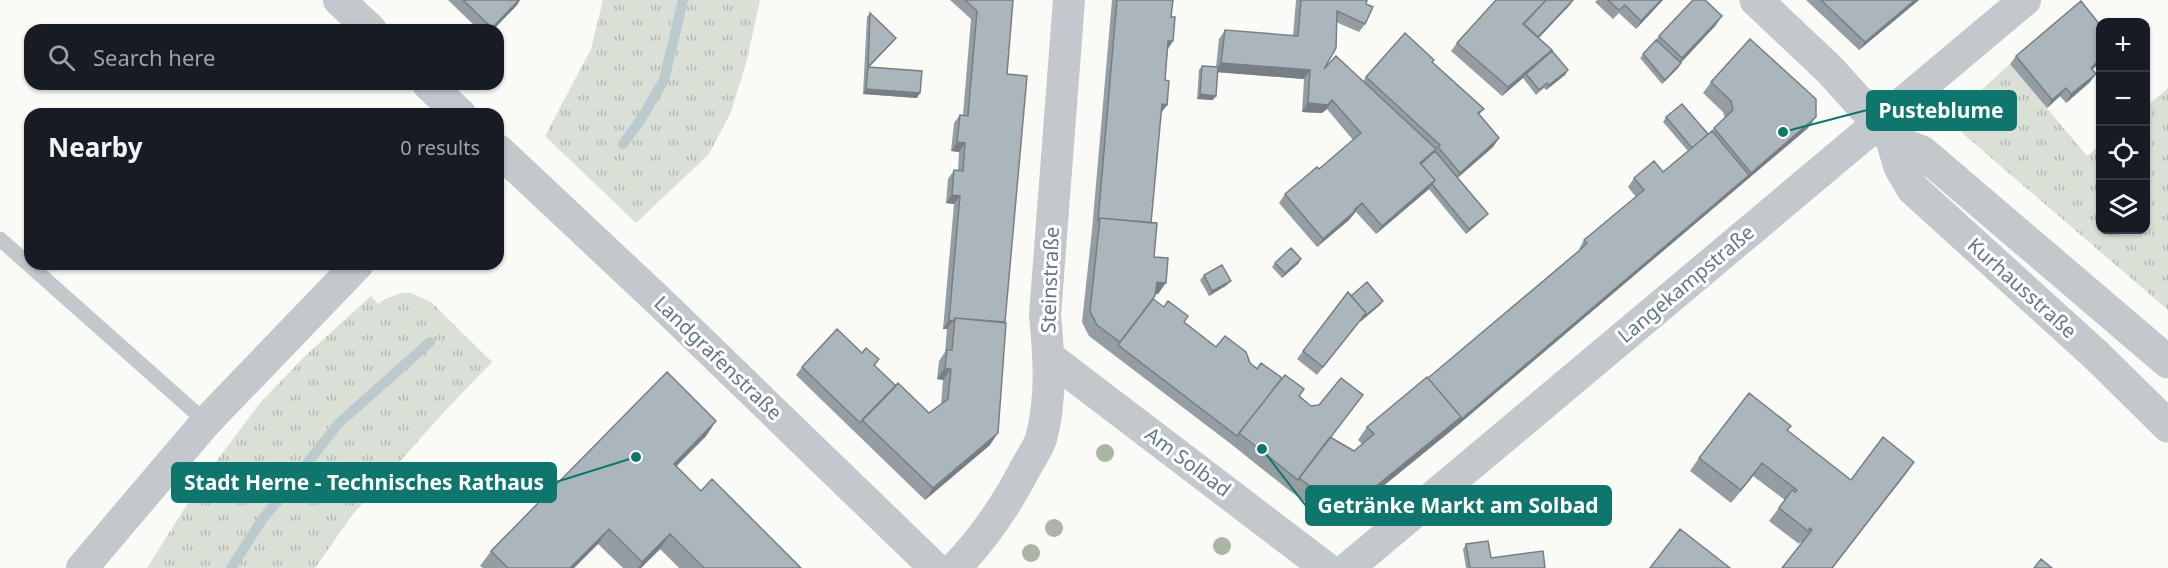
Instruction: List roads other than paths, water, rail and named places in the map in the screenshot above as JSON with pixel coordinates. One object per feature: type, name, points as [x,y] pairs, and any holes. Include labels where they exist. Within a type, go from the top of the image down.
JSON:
[{"type":"street","points":[[339,0],[365,24]]},
{"type":"street","name":"Steinstraße","points":[[955,568],[973,550],[1010,499],[1040,441],[1047,402],[1049,357],[1045,315],[1069,0]]},
{"type":"street","name":"Kurhausstraße","points":[[1756,0],[1830,70],[1885,132],[1899,167],[1913,189],[2096,355],[2168,426]]},
{"type":"street","name":"Langekampstraße","points":[[1348,568],[1885,132],[2025,0]]},
{"type":"street","points":[[434,90],[454,108]]},
{"type":"street","name":"Kurhausstraße","points":[[1885,132],[1922,152],[2168,362]]},
{"type":"street","name":"Landgrafenstraße","points":[[504,156],[659,301],[935,568]]},
{"type":"street","points":[[82,568],[206,422],[352,270]]},
{"type":"street","name":"Am Solbad","points":[[1049,357],[1326,568]]},
{"type":"lane","points":[[0,239],[24,260]]},
{"type":"lane","points":[[35,270],[206,422]]},
{"type":"waterway","points":[[623,144],[664,80],[683,0]]},
{"type":"waterway","points":[[231,568],[262,520],[339,423],[430,342]]},
{"type":"place","name":"Pusteblume","points":[[1783,132]]},
{"type":"place","name":"Getränke Markt am Solbad","points":[[1262,449]]},
{"type":"place","name":"Stadt Herne - Technisches Rathaus","points":[[636,457]]}]
